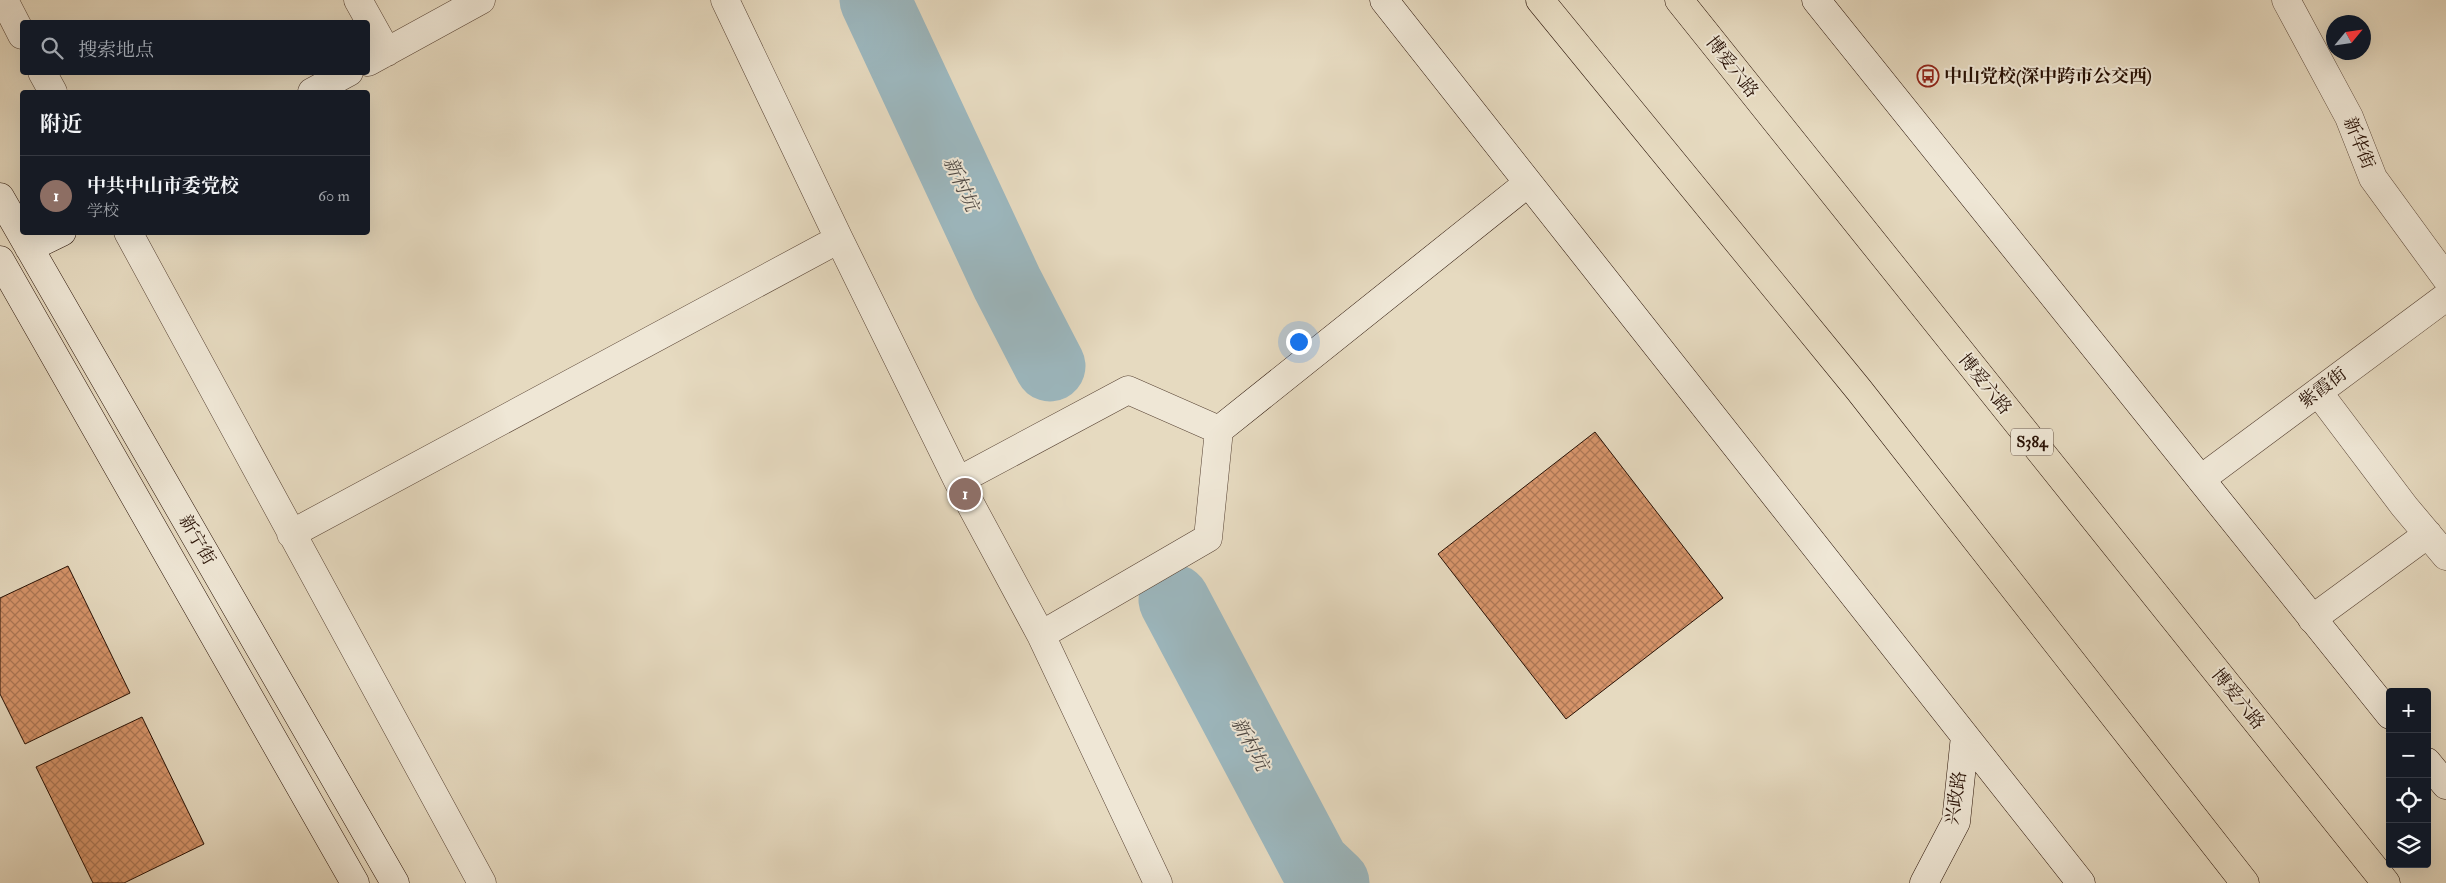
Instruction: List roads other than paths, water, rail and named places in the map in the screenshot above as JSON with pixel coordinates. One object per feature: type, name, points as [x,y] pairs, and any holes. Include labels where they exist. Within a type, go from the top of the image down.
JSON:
[{"type":"highway","points":[[1540,0],[1865,398],[2245,883]]},
{"type":"highway","name":"博爱六路","points":[[1679,0],[2386,883]]},
{"type":"street","points":[[4,0],[20,31]]},
{"type":"street","points":[[358,0],[365,20]]},
{"type":"street","points":[[370,36],[377,57],[481,0]]},
{"type":"street","points":[[725,0],[839,239],[958,481],[1041,635],[1158,883]]},
{"type":"street","points":[[1384,0],[2081,883]]},
{"type":"street","points":[[1816,0],[2386,710]]},
{"type":"street","name":"新华街","points":[[2286,0],[2349,117],[2373,178],[2446,278]]},
{"type":"street","points":[[44,75],[52,90]]},
{"type":"street","points":[[316,90],[343,75]]},
{"type":"street","points":[[1041,635],[1208,538],[1219,430],[1528,183]]},
{"type":"street","name":"新宁街","points":[[0,197],[20,232]]},
{"type":"street","name":"新宁街","points":[[22,235],[394,883]]},
{"type":"street","points":[[29,248],[56,235]]},
{"type":"street","points":[[130,235],[482,883]]},
{"type":"street","points":[[291,534],[839,239]]},
{"type":"street","points":[[0,260],[355,883]]},
{"type":"street","name":"紫霞街","points":[[2201,479],[2446,297]]},
{"type":"street","points":[[958,481],[1128,390],[1219,430]]},
{"type":"street","points":[[2318,392],[2404,506],[2446,556]]},
{"type":"street","points":[[2312,618],[2428,534]]},
{"type":"street","name":"兴政路","points":[[1924,883],[1956,822],[1965,736]]},
{"type":"street","points":[[2431,767],[2446,785]]},
{"type":"waterway","name":"新村坑","points":[[875,0],[1007,283],[1050,366]]},
{"type":"waterway","name":"新村坑","points":[[1174,600],[1314,864],[1334,883]]},
{"type":"place","name":"中山党校(深中跨市公交西)","points":[[1928,76]]},
{"type":"place","name":"中共中山市委党校","points":[[965,494]]}]
